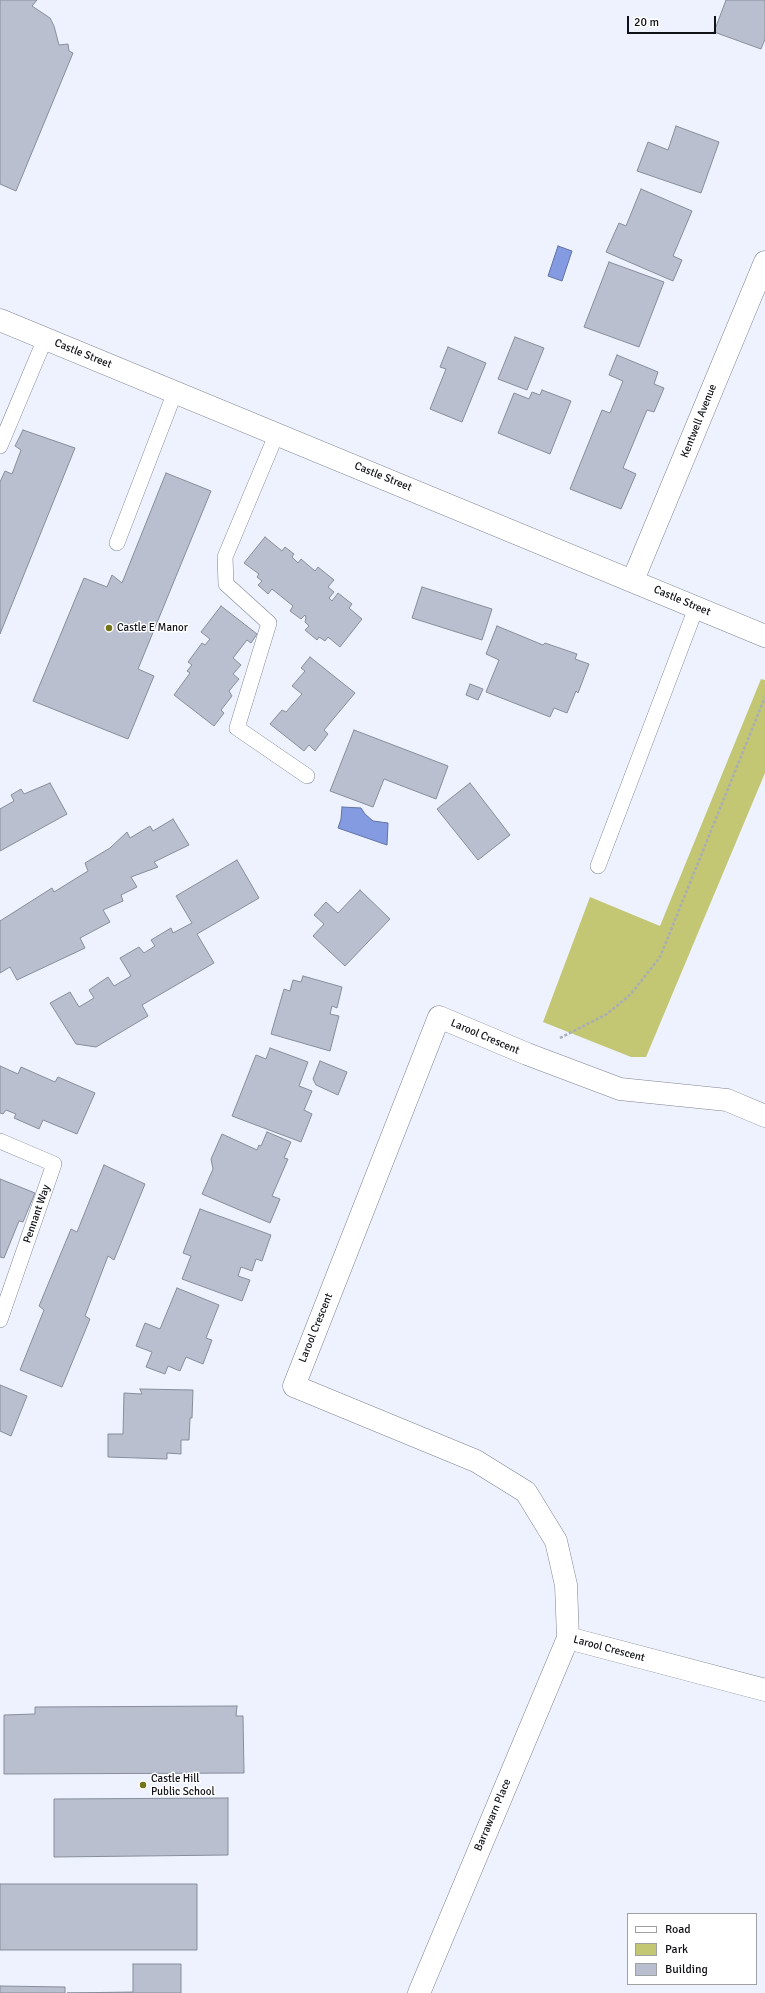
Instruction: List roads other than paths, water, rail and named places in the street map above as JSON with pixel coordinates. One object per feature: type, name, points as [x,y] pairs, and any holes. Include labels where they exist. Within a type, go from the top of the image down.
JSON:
[{"type":"street","name":"Kentwell Avenue","points":[[633,580],[765,262]]},
{"type":"street","name":"Castle Street","points":[[0,320],[633,580],[765,636]]},
{"type":"street","name":"Larool Crescent","points":[[765,1116],[727,1100],[620,1089],[527,1054],[439,1017],[294,1386],[476,1461],[526,1492],[556,1542],[566,1585],[568,1638],[765,1690]]},
{"type":"street","name":"Barrawarn Place","points":[[419,1993],[568,1638]]},
{"type":"lane","points":[[0,446],[45,339]]},
{"type":"lane","points":[[117,543],[175,392]]},
{"type":"lane","points":[[277,433],[225,557],[226,584],[269,623],[237,728],[307,776]]},
{"type":"lane","points":[[598,866],[696,608]]},
{"type":"lane","name":"Pennant Way","points":[[0,1141],[54,1164],[0,1320]]},
{"type":"water","points":[[558,246],[572,251],[562,281],[548,276]]},
{"type":"water","points":[[342,807],[361,808],[373,821],[388,823],[387,845],[338,828],[341,819]]},
{"type":"place","name":"Castle E Manor","points":[[109,628]]},
{"type":"place","name":"Castle Hill Public School","points":[[143,1785]]}]
